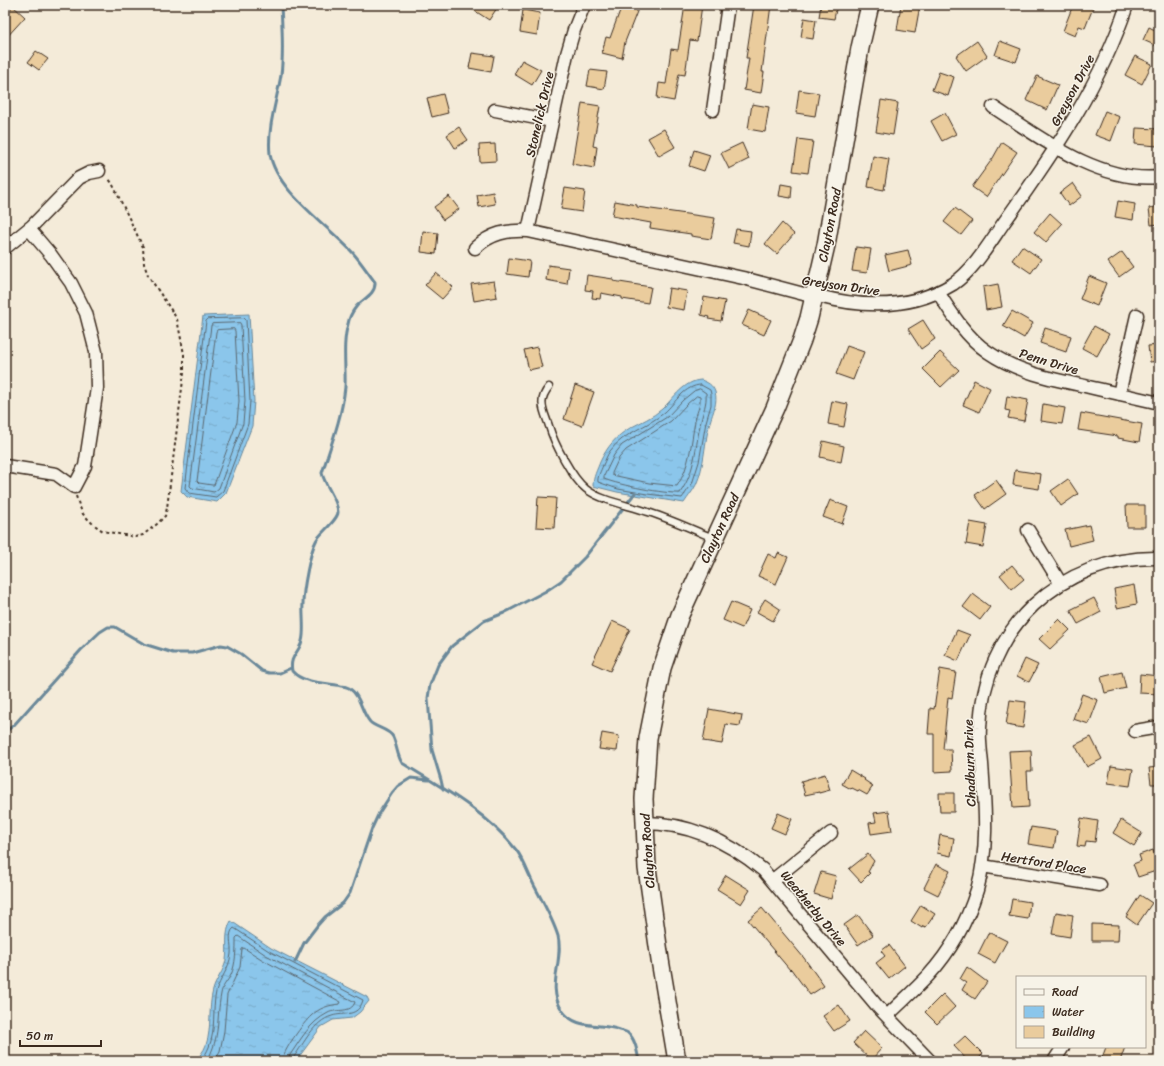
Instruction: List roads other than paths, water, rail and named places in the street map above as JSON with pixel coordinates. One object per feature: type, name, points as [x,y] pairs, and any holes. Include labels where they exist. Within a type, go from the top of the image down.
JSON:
[{"type":"street","points":[[713,110],[728,5]]},
{"type":"street","name":"Clayton Road","points":[[677,1061],[649,892],[644,823],[645,772],[648,738],[661,674],[680,615],[786,382],[802,340],[815,297],[831,222],[860,48],[870,5]]},
{"type":"street","name":"Greyson Drive","points":[[475,248],[493,235],[514,230],[528,231],[743,278],[815,297],[818,296],[843,302],[883,305],[899,304],[928,296],[938,292],[959,279],[981,255],[1046,165],[1091,90],[1122,22],[1127,5]]},
{"type":"street","name":"Stonelick Drive","points":[[528,231],[567,54],[582,6]]},
{"type":"street","points":[[993,106],[1068,155],[1111,172],[1137,177],[1159,177]]},
{"type":"street","points":[[495,110],[552,121]]},
{"type":"street","points":[[5,248],[29,229],[79,178],[88,173],[99,171]]},
{"type":"street","points":[[5,466],[56,474],[74,487],[85,466],[97,388],[96,352],[86,314],[71,283],[52,254],[29,229]]},
{"type":"street","name":"Penn Drive","points":[[938,292],[969,336],[987,352],[1000,359],[1037,375],[1159,403]]},
{"type":"street","points":[[1119,394],[1137,315]]},
{"type":"street","points":[[1028,530],[1061,584]]},
{"type":"street","name":"Chadburn Drive","points":[[887,1016],[928,977],[944,957],[954,942],[968,914],[977,890],[985,841],[980,729],[981,706],[992,666],[1002,645],[1027,611],[1043,596],[1080,573],[1121,560],[1159,558]]},
{"type":"street","points":[[1135,731],[1159,727]]},
{"type":"street","name":"Weatherby Drive","points":[[644,823],[667,824],[709,836],[746,856],[764,870],[887,1016],[930,1061]]},
{"type":"street","points":[[773,880],[831,833]]},
{"type":"street","name":"Hertford Place","points":[[982,866],[1100,885]]},
{"type":"street","points":[[1054,1061],[1062,1048]]},
{"type":"lane","points":[[549,387],[544,393],[541,401],[550,430],[574,477],[585,489],[596,496],[649,512],[715,538]]},
{"type":"water","points":[[249,314],[254,401],[252,426],[226,493],[217,502],[187,497],[181,491],[203,316]]},
{"type":"water","points":[[701,380],[713,387],[716,396],[716,403],[708,430],[699,477],[695,487],[684,503],[617,492],[593,486],[594,477],[600,462],[616,438],[625,431],[658,412],[689,383]]},
{"type":"water","points":[[231,921],[271,948],[367,997],[369,1001],[360,1012],[352,1018],[333,1020],[321,1027],[296,1061],[196,1061],[204,1049],[208,1038],[214,986],[225,964],[227,955],[228,930]]},
{"type":"waterway","points":[[281,5],[282,66],[271,124],[269,144],[274,168],[282,181],[293,194],[353,253],[375,282],[375,286],[371,294],[359,304],[352,313],[346,332],[344,398],[336,431],[322,473],[336,502],[338,512],[332,523],[316,541],[311,554],[303,598],[303,637],[301,645],[293,658],[291,666],[292,671],[308,680],[344,686],[353,691],[370,722],[391,734],[402,763],[464,802],[479,813],[505,837],[522,859],[551,918],[558,936],[559,955],[555,992],[557,1001],[562,1010],[574,1021],[589,1025],[604,1026],[627,1032],[631,1036],[637,1050],[639,1061]]},
{"type":"waterway","points":[[443,789],[432,750],[428,698],[430,685],[438,665],[452,646],[484,621],[504,613],[546,591],[561,581],[585,557],[635,493]]},
{"type":"waterway","points":[[5,732],[14,725],[81,650],[100,632],[108,627],[115,627],[144,644],[173,653],[192,653],[221,645],[227,646],[241,654],[262,671],[269,673],[280,673],[291,668]]},
{"type":"waterway","points":[[295,962],[304,943],[317,926],[325,917],[343,903],[350,893],[372,828],[379,813],[392,793],[398,786],[411,778],[428,780]]}]
